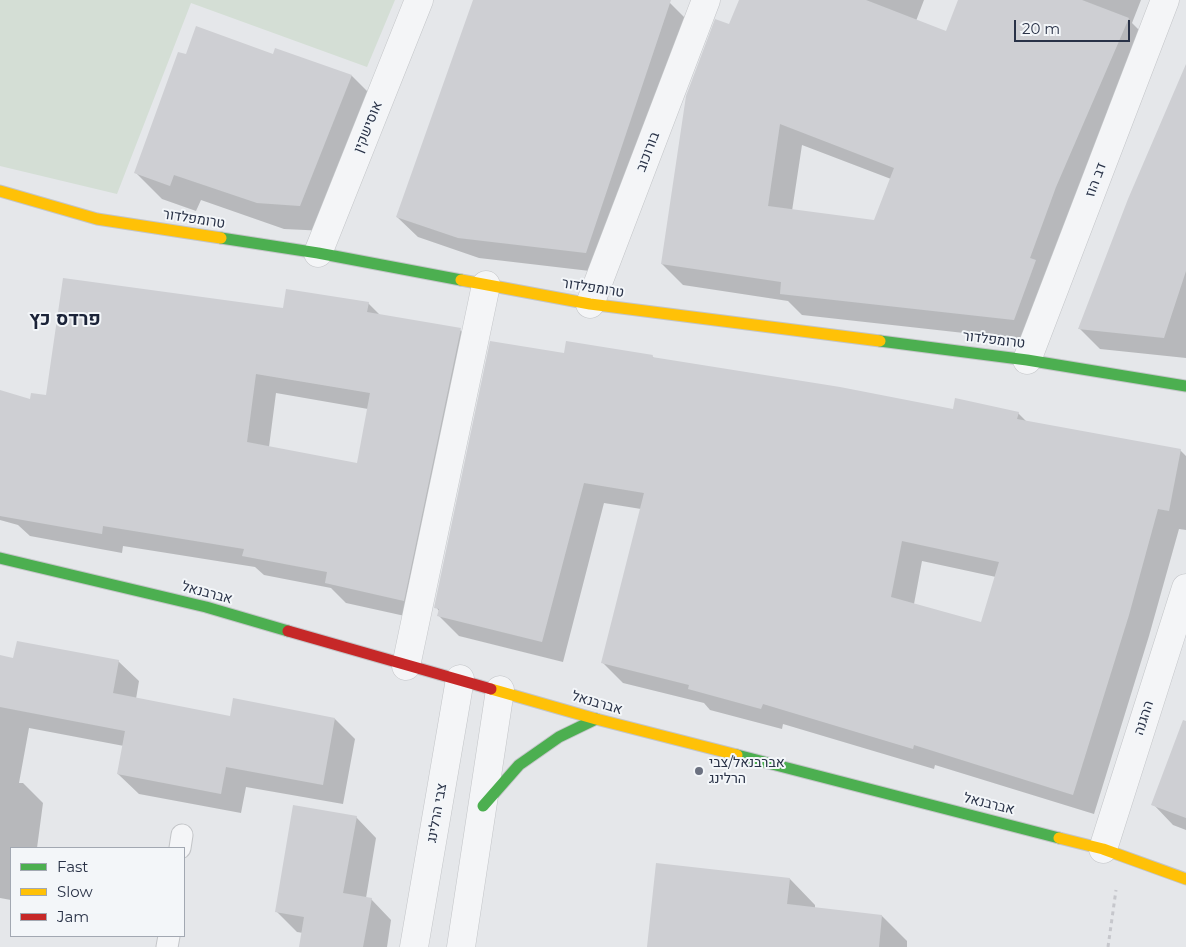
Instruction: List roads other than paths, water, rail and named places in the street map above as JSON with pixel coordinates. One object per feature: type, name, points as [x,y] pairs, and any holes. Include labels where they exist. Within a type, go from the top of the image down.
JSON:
[{"type":"street","name":"אוסישקין","points":[[318,253],[419,0]]},
{"type":"street","name":"בורוכוב","points":[[590,304],[706,0]]},
{"type":"street","name":"דב הוז","points":[[1027,360],[1165,0]]},
{"type":"street","name":"טרומפלדור","points":[[0,191],[97,219],[318,253],[590,304],[1027,360],[1186,386]]},
{"type":"street","points":[[406,666],[486,285]]},
{"type":"street","name":"אברבנאל","points":[[0,558],[206,607],[406,666],[460,679],[596,718],[1112,852],[1186,879]]},
{"type":"street","name":"ההגנה","points":[[1112,852],[1186,588]]},
{"type":"street","name":"צבי הרלינג","points":[[414,947],[460,679]]},
{"type":"street","points":[[461,947],[500,690]]},
{"type":"street","points":[[483,806],[519,765],[559,737],[596,718]]},
{"type":"place","name":"אברבנאל/צבי הרלינג","points":[[699,771]]},
{"type":"district","name":"פרדס כץ","points":[[65,319]]}]
